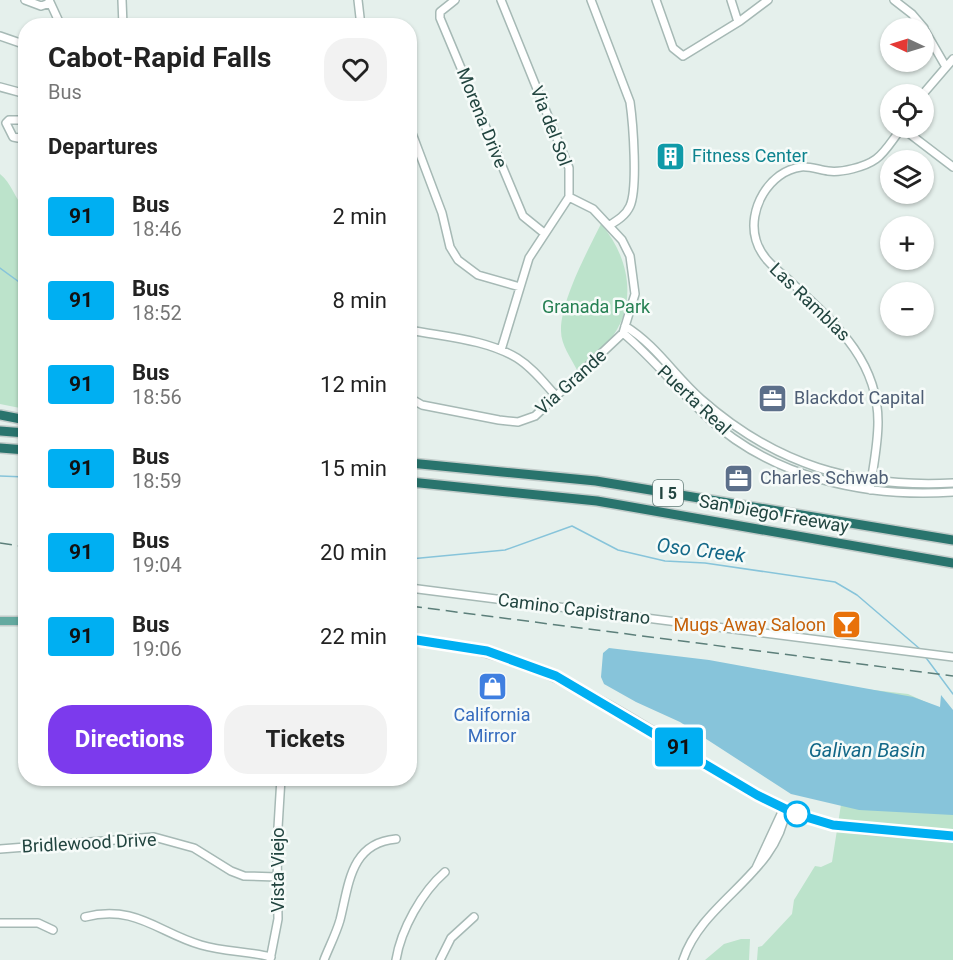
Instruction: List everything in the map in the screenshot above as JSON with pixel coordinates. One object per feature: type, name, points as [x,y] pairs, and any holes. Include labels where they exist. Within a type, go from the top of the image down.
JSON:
[{"type":"highway","points":[[0,415],[18,418]]},
{"type":"highway","points":[[0,431],[18,432]]},
{"type":"highway","points":[[0,448],[18,449]]},
{"type":"highway","name":"San Diego Freeway","points":[[417,464],[596,481],[953,539]]},
{"type":"highway","name":"San Diego Freeway","points":[[417,483],[597,501],[953,563]]},
{"type":"main road","points":[[0,621],[18,621]]},
{"type":"main road","points":[[417,640],[487,651],[556,676],[786,809],[833,825],[953,836]]},
{"type":"street","points":[[25,0],[41,6],[49,2],[58,18]]},
{"type":"street","points":[[122,0],[123,18]]},
{"type":"street","points":[[358,0],[358,18]]},
{"type":"street","name":"Morena Drive","points":[[455,0],[440,12],[440,18],[523,216],[544,233]]},
{"type":"street","name":"Via del Sol","points":[[501,0],[569,168],[569,197]]},
{"type":"street","points":[[591,0],[630,102],[632,116],[634,195],[623,216],[610,225]]},
{"type":"street","points":[[656,0],[673,48],[683,56],[738,22],[768,0]]},
{"type":"street","points":[[731,0],[738,22]]},
{"type":"street","points":[[894,0],[915,18]]},
{"type":"street","points":[[0,36],[18,42]]},
{"type":"street","points":[[934,46],[946,67]]},
{"type":"street","points":[[932,84],[953,59]]},
{"type":"street","points":[[0,87],[18,92]]},
{"type":"street","points":[[18,120],[9,120],[6,123],[13,137],[18,138]]},
{"type":"street","name":"Las Ramblas","points":[[871,486],[878,421],[870,376],[855,347],[840,327],[765,259],[756,240],[753,223],[757,204],[767,188],[782,175],[801,167],[842,171],[876,159],[894,138]]},
{"type":"street","points":[[915,138],[953,167]]},
{"type":"street","points":[[417,147],[442,213],[450,247],[458,260],[478,275],[520,287]]},
{"type":"street","points":[[501,350],[529,258],[569,197],[593,209],[622,240],[631,263],[635,294],[624,330]]},
{"type":"street","name":"Puerta Real","points":[[624,330],[647,339],[697,395],[740,430],[790,458],[871,486],[953,483]]},
{"type":"street","name":"Puerta Real","points":[[624,330],[708,417],[738,442],[776,463],[828,482],[871,486],[913,495],[953,492]]},
{"type":"street","name":"Via Grande","points":[[417,402],[422,405],[518,422],[535,416],[624,330]]},
{"type":"street","points":[[417,331],[486,344],[501,350],[534,371],[556,397]]},
{"type":"street","name":"Camino Capistrano","points":[[417,589],[953,657]]},
{"type":"street","name":"Vista Viejo","points":[[270,958],[278,919],[277,877],[281,786]]},
{"type":"street","points":[[683,960],[692,940],[755,869],[782,812],[786,809]]},
{"type":"street","name":"Bridlewood Drive","points":[[0,849],[154,837],[194,848],[231,871],[244,876],[277,877]]},
{"type":"street","points":[[324,960],[339,924],[352,871],[372,845],[383,840],[396,839]]},
{"type":"street","points":[[396,960],[403,936],[431,884],[446,872]]},
{"type":"street","points":[[86,916],[104,914],[131,916],[159,925],[202,946],[270,958]]},
{"type":"street","points":[[440,960],[451,938],[474,917]]},
{"type":"street","points":[[0,922],[38,923],[52,930]]},
{"type":"green space","points":[[0,174],[18,200],[18,408],[0,404]]},
{"type":"green space","name":"Granada Park","points":[[601,224],[619,251],[627,282],[627,298],[618,328],[608,342],[577,370],[563,341],[562,319],[576,276]]},
{"type":"green space","points":[[618,660],[908,694],[939,708],[953,726],[953,960],[757,960],[758,947],[762,946],[792,914],[794,900],[815,866],[821,867],[832,862],[842,798]]},
{"type":"green space","points":[[750,939],[749,960],[705,960],[724,944]]},
{"type":"water","name":"Galivan Basin","points":[[609,648],[709,660],[913,697],[940,707],[941,695],[953,710],[953,815],[859,810],[791,794],[680,722],[604,684],[601,677],[603,653]]},
{"type":"waterway","name":"Oso Creek","points":[[0,268],[18,281]]},
{"type":"waterway","points":[[0,476],[18,477]]},
{"type":"waterway","name":"Oso Creek","points":[[417,558],[505,550],[572,526],[618,550],[665,561],[705,563],[835,582],[857,595],[920,649]]},
{"type":"waterway","name":"Oso Creek","points":[[924,655],[953,694]]},
{"type":"railway","points":[[0,543],[18,546]]},
{"type":"railway","points":[[417,607],[953,676]]},
{"type":"bus line","name":"91","points":[[417,640],[452,643],[487,651],[529,664],[574,684],[757,795],[796,814],[827,824],[861,829],[953,836]]},
{"type":"place","name":"Fitness Center","points":[[671,156]]},
{"type":"place","name":"Blackdot Capital","points":[[773,398]]},
{"type":"place","name":"Charles Schwab","points":[[739,478]]},
{"type":"place","name":"Mugs Away Saloon","points":[[847,625]]},
{"type":"place","name":"California Mirror","points":[[492,686]]}]
